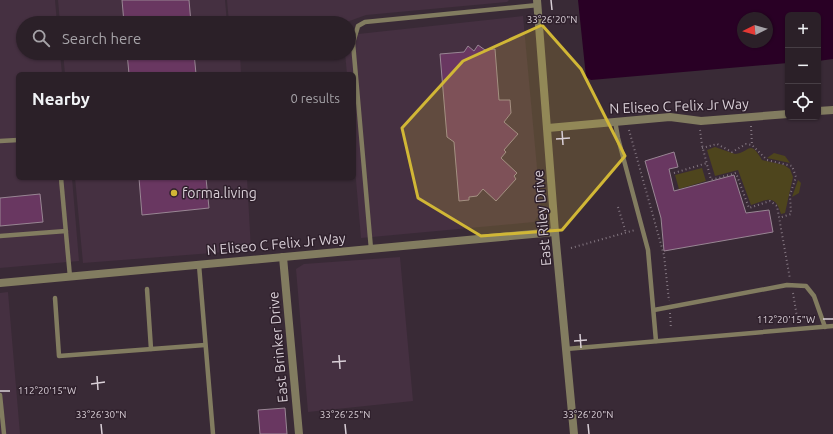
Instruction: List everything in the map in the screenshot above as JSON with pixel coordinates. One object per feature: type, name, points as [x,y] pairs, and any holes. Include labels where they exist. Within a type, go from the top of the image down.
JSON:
[{"type":"street","name":"East Riley Drive","points":[[538,2],[555,232],[574,434]]},
{"type":"street","points":[[821,111],[833,110]]},
{"type":"street","name":"N Eliseo C Felix Jr Way","points":[[548,128],[670,117],[701,121],[785,114]]},
{"type":"street","name":"N Eliseo C Felix Jr Way","points":[[0,283],[555,232]]},
{"type":"street","name":"East Brinker Drive","points":[[283,257],[299,434]]},
{"type":"lane","points":[[356,33],[358,26],[365,22],[538,2]]},
{"type":"lane","points":[[354,60],[356,72]]},
{"type":"lane","points":[[356,77],[371,249]]},
{"type":"lane","points":[[615,122],[648,250],[656,341]]},
{"type":"lane","points":[[0,141],[16,140]]},
{"type":"lane","points":[[61,180],[70,277]]},
{"type":"lane","points":[[0,236],[66,231]]},
{"type":"lane","points":[[199,265],[213,434]]},
{"type":"lane","points":[[654,310],[791,285],[806,286],[814,296],[825,327]]},
{"type":"lane","points":[[147,289],[151,349]]},
{"type":"lane","points":[[55,298],[59,356],[205,345]]},
{"type":"lane","points":[[566,349],[833,326]]},
{"type":"lane","points":[[0,395],[4,434]]},
{"type":"path","points":[[750,126],[752,145]]},
{"type":"path","points":[[628,129],[657,224],[664,255],[671,329]]},
{"type":"path","points":[[700,130],[702,148],[711,180],[736,173],[749,208],[770,201],[777,206],[797,317]]},
{"type":"path","points":[[702,148],[717,144],[732,152],[746,144],[752,145],[767,160],[790,165],[795,170],[795,184],[790,195],[791,214],[779,218]]},
{"type":"path","points":[[674,173],[707,163]]},
{"type":"path","points":[[618,207],[626,233]]},
{"type":"path","points":[[571,248],[657,224]]},
{"type":"highlighted area","points":[[542,25],[581,69],[625,156],[562,230],[481,236],[418,198],[402,128],[463,61]]},
{"type":"shaded area","points":[[0,0],[55,0],[56,16],[16,16],[16,60],[61,60],[62,72],[16,72],[16,180],[72,180],[79,261],[0,268]]},
{"type":"shaded area","points":[[58,0],[225,0],[226,16],[59,16]]},
{"type":"shaded area","points":[[227,0],[509,0],[507,2],[366,15],[356,19],[356,16],[228,16]]},
{"type":"shaded area","points":[[578,0],[833,0],[833,59],[821,61],[821,12],[785,12],[785,63],[591,80],[586,77]]},
{"type":"shaded area","points":[[523,16],[541,211],[534,222],[361,238],[356,180],[356,72],[347,72],[346,60],[356,60],[356,34]]},
{"type":"shaded area","points":[[64,60],[240,60],[241,72],[65,72]]},
{"type":"shaded area","points":[[715,147],[735,154],[752,148],[758,153],[762,160],[784,165],[790,169],[793,177],[785,213],[781,214],[776,203],[770,200],[751,205],[738,170],[715,176],[707,150]]},
{"type":"shaded area","points":[[774,153],[785,156],[790,163],[767,158]]},
{"type":"shaded area","points":[[702,168],[706,181],[679,189],[675,175]]},
{"type":"shaded area","points":[[75,180],[247,180],[251,250],[83,263]]},
{"type":"shaded area","points":[[798,180],[801,183],[799,193],[792,197]]},
{"type":"shaded area","points":[[400,257],[413,401],[308,412],[296,269],[304,264]]},
{"type":"shaded area","points":[[8,292],[20,434],[0,434],[0,293]]},
{"type":"building","points":[[122,0],[189,0],[190,16],[123,16]]},
{"type":"building","points":[[478,45],[485,50],[495,49],[499,100],[510,100],[511,113],[504,122],[518,134],[504,150],[506,152],[501,158],[517,173],[514,176],[516,179],[496,201],[483,189],[477,196],[469,197],[469,200],[459,201],[454,142],[447,137],[440,54],[464,52],[468,46],[474,51]]},
{"type":"building","points":[[128,60],[195,60],[196,72],[129,72]]},
{"type":"building","points":[[674,152],[678,167],[669,169],[674,191],[734,175],[746,213],[769,210],[773,232],[664,251],[661,218],[645,161]]},
{"type":"building","name":"forma.living","points":[[139,180],[206,180],[209,208],[142,215]]},
{"type":"building","points":[[40,194],[43,222],[0,226],[0,198]]},
{"type":"building","points":[[285,408],[287,434],[260,434],[258,410]]},
{"type":"place","name":"forma.living","points":[[174,193]]}]
